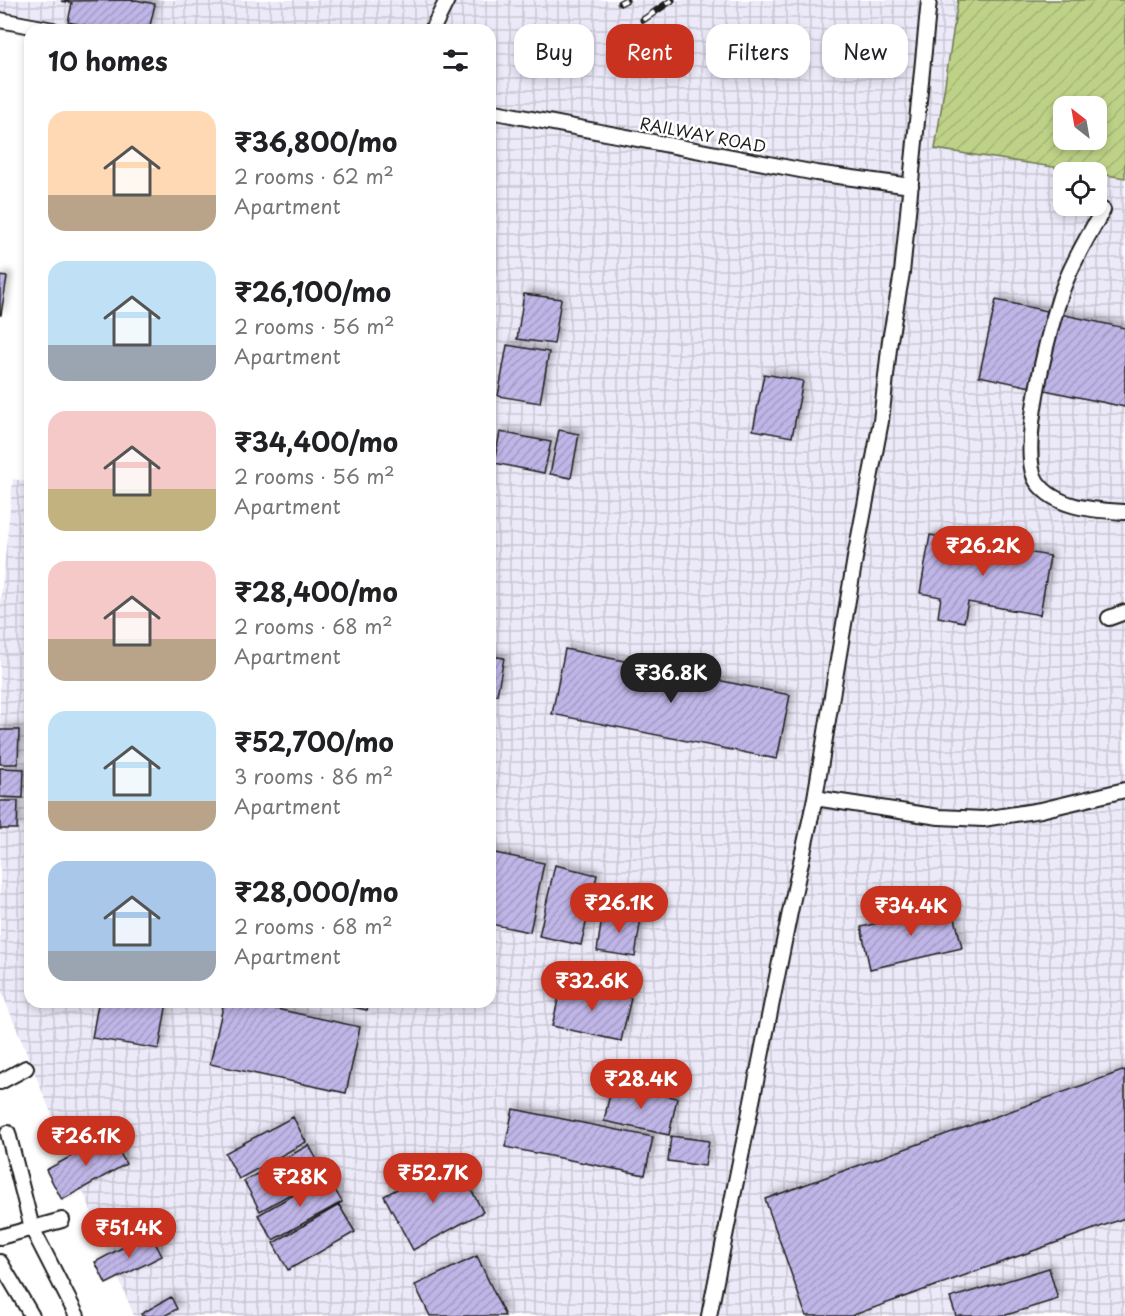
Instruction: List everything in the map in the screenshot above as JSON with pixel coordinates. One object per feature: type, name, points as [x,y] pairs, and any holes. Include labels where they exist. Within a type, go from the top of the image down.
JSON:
[{"type":"street","points":[[435,24],[447,0]]},
{"type":"street","points":[[710,1316],[777,976],[815,798],[855,558],[881,422],[890,340],[902,273],[929,0]]},
{"type":"street","points":[[0,20],[24,25]]},
{"type":"street","name":"RAILWAY ROAD","points":[[496,112],[816,173],[911,186]]},
{"type":"street","points":[[1100,216],[1059,298],[1033,404],[1030,452],[1036,481],[1048,494],[1082,508],[1125,512]]},
{"type":"street","points":[[1109,618],[1125,612]]},
{"type":"street","points":[[815,798],[939,817],[983,819],[1041,810],[1125,790]]},
{"type":"street","points":[[0,1082],[26,1068]]},
{"type":"street","points":[[8,1133],[32,1228],[77,1316]]},
{"type":"street","points":[[1,1233],[62,1220]]},
{"type":"street","points":[[0,1262],[32,1316]]},
{"type":"shaded area","points":[[0,0],[1125,0],[1125,1316],[134,1316],[0,988],[0,606],[13,479],[24,481],[24,1008],[496,1008],[496,24],[24,24],[24,35],[0,30]]},
{"type":"green space","points":[[958,0],[1125,0],[1125,178],[1107,175],[1107,162],[1053,162],[1053,167],[935,149]]},
{"type":"building","points":[[136,0],[155,4],[150,24],[78,24],[68,22],[72,3],[61,1]]},
{"type":"building","points":[[0,276],[7,277],[1,315],[0,315]]},
{"type":"building","points":[[524,294],[561,299],[554,344],[517,339]]},
{"type":"building","points":[[996,300],[1125,328],[1125,407],[979,376]]},
{"type":"building","points":[[507,345],[549,352],[540,403],[498,396]]},
{"type":"building","points":[[764,374],[803,381],[792,437],[753,430]]},
{"type":"building","points":[[559,430],[579,434],[571,478],[550,474]]},
{"type":"building","points":[[500,432],[551,442],[544,473],[496,463]]},
{"type":"building","points":[[930,535],[1050,556],[1040,615],[968,602],[964,622],[938,617],[941,597],[920,593]]},
{"type":"building","points":[[565,649],[790,695],[777,759],[552,714]]},
{"type":"building","points":[[496,657],[504,658],[496,695]]},
{"type":"building","points":[[0,730],[19,730],[18,764],[0,764]]},
{"type":"building","points":[[0,768],[24,769],[23,798],[0,797]]},
{"type":"building","points":[[0,801],[18,801],[17,829],[0,829]]},
{"type":"building","points":[[496,853],[544,863],[530,932],[496,925]]},
{"type":"building","points":[[555,865],[597,875],[581,945],[539,936]]},
{"type":"building","points":[[952,905],[962,948],[870,969],[861,927]]},
{"type":"building","points":[[603,911],[641,917],[635,957],[597,951]]},
{"type":"building","points":[[562,983],[631,998],[621,1041],[552,1026]]},
{"type":"building","points":[[97,1008],[166,1008],[159,1049],[92,1038]]},
{"type":"building","points":[[223,1008],[272,1008],[360,1027],[346,1093],[210,1064]]},
{"type":"building","points":[[1125,1070],[1125,1218],[851,1316],[806,1316],[765,1199]]},
{"type":"building","points":[[612,1084],[677,1098],[669,1135],[604,1121]]},
{"type":"building","points":[[513,1109],[653,1137],[645,1175],[505,1147]]},
{"type":"building","points":[[293,1117],[306,1142],[239,1179],[225,1153]]},
{"type":"building","points":[[110,1135],[126,1164],[62,1200],[46,1170]]},
{"type":"building","points":[[671,1136],[709,1141],[705,1166],[668,1161]]},
{"type":"building","points":[[309,1145],[325,1175],[260,1211],[244,1181]]},
{"type":"building","points":[[454,1158],[483,1212],[413,1250],[384,1196]]},
{"type":"building","points":[[327,1176],[342,1202],[273,1240],[258,1215]]},
{"type":"building","points":[[339,1205],[355,1232],[288,1270],[273,1243]]},
{"type":"building","points":[[150,1233],[162,1256],[106,1284],[95,1262]]},
{"type":"building","points":[[477,1256],[505,1316],[430,1316],[415,1285]]},
{"type":"building","points":[[1049,1268],[1058,1299],[1003,1316],[956,1316],[950,1298]]},
{"type":"building","points":[[171,1297],[177,1309],[164,1316],[142,1316],[141,1314]]},
{"type":"railway","points":[[620,3],[626,0]]},
{"type":"railway","points":[[643,20],[672,0]]}]
